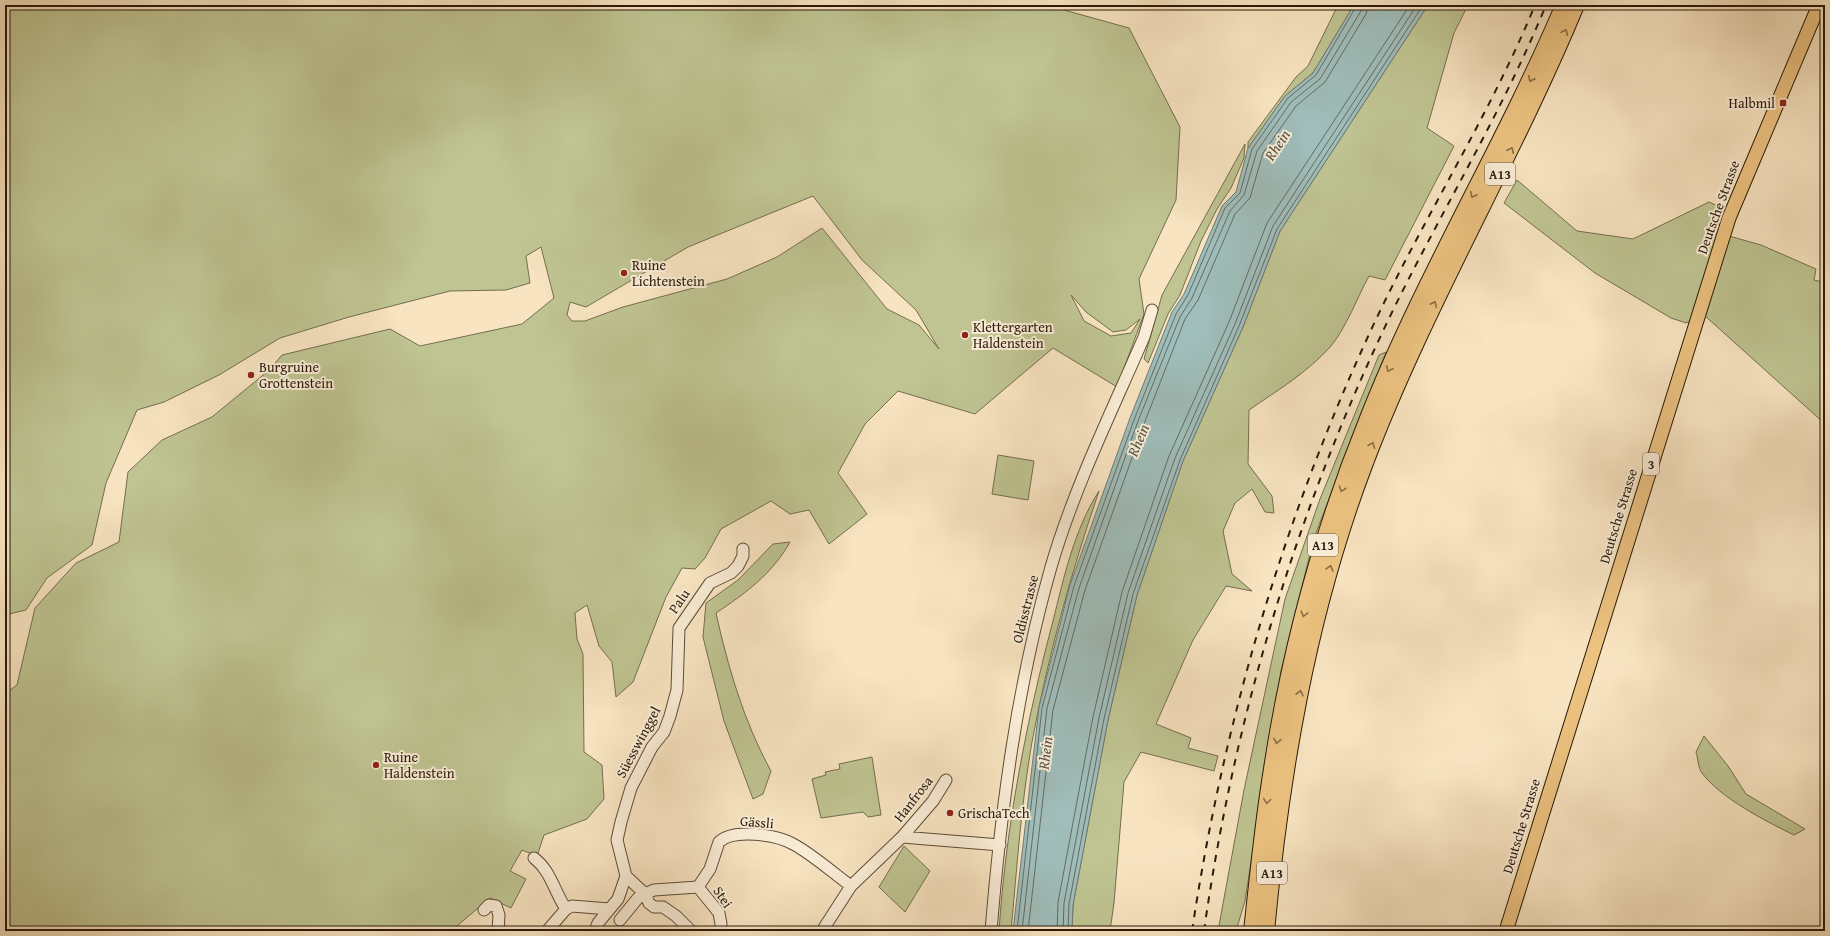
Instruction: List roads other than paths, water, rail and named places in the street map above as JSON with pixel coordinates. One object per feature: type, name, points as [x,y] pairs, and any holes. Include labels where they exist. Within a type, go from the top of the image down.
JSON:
[{"type":"highway","name":"A13","points":[[1252,931],[1262,835],[1272,767],[1294,653],[1320,554],[1367,420],[1405,333],[1532,76],[1564,5]]},
{"type":"highway","name":"A13","points":[[1266,931],[1278,814],[1296,708],[1320,607],[1341,532],[1364,465],[1417,339],[1500,172],[1576,5]]},
{"type":"highway","name":"A13","points":[[1273,931],[1278,872],[1278,814]]},
{"type":"highway","name":"A13","points":[[1244,931],[1252,876],[1262,835]]},
{"type":"main road","name":"Deutsche Strasse","points":[[1506,931],[1729,218],[1819,5]]},
{"type":"street","name":"Oldisstrasse","points":[[991,931],[1006,780],[1032,641],[1051,567],[1075,498],[1144,337],[1152,310]]},
{"type":"street","name":"Palu","points":[[677,690],[679,628],[710,583],[731,573],[738,566],[743,556],[743,549]]},
{"type":"street","name":"Süesswinggel","points":[[626,876],[618,840],[621,822],[631,788],[652,747],[664,732],[677,690]]},
{"type":"street","name":"Hanfrosa","points":[[822,931],[851,886],[902,836],[933,801],[946,780]]},
{"type":"street","name":"Gässli","points":[[698,887],[710,869],[717,846],[722,840],[732,835],[751,834],[779,839],[793,844],[851,886]]},
{"type":"street","points":[[902,836],[1000,845]]},
{"type":"street","points":[[534,858],[545,868],[558,897],[566,909]]},
{"type":"street","points":[[595,931],[618,898],[626,876],[649,892]]},
{"type":"street","points":[[620,920],[638,898],[649,892],[698,887]]},
{"type":"street","name":"Stei","points":[[698,887],[719,913],[721,924]]},
{"type":"street","points":[[649,892],[649,903],[654,907],[663,907],[676,916],[691,931]]},
{"type":"street","points":[[484,910],[489,904],[496,906],[499,916],[498,931]]},
{"type":"street","points":[[547,931],[566,909],[572,906],[609,909]]},
{"type":"water","name":"Rhein","points":[[1354,5],[1428,5],[1280,231],[1243,327],[1183,461],[1137,595],[1108,720],[1073,905],[1072,931],[1013,931],[1039,707],[1070,585],[1130,418],[1172,312],[1184,294],[1222,206],[1236,192],[1248,148],[1285,96],[1313,73]]},
{"type":"railway","points":[[1192,931],[1205,854],[1239,700],[1260,624],[1310,475],[1339,402],[1371,330],[1497,88],[1535,5]]},
{"type":"railway","points":[[1204,931],[1216,854],[1250,700],[1271,624],[1295,549],[1322,475],[1351,403],[1383,331],[1488,129],[1528,47],[1546,5]]},
{"type":"place","name":"Halbmil","points":[[1783,103]]},
{"type":"place","name":"Ruine Lichtenstein","points":[[624,273]]},
{"type":"place","name":"Klettergarten Haldenstein","points":[[965,335]]},
{"type":"place","name":"Burgruine Grottenstein","points":[[251,375]]},
{"type":"place","name":"Ruine Haldenstein","points":[[376,765]]},
{"type":"place","name":"GrischaTech","points":[[950,813]]}]
